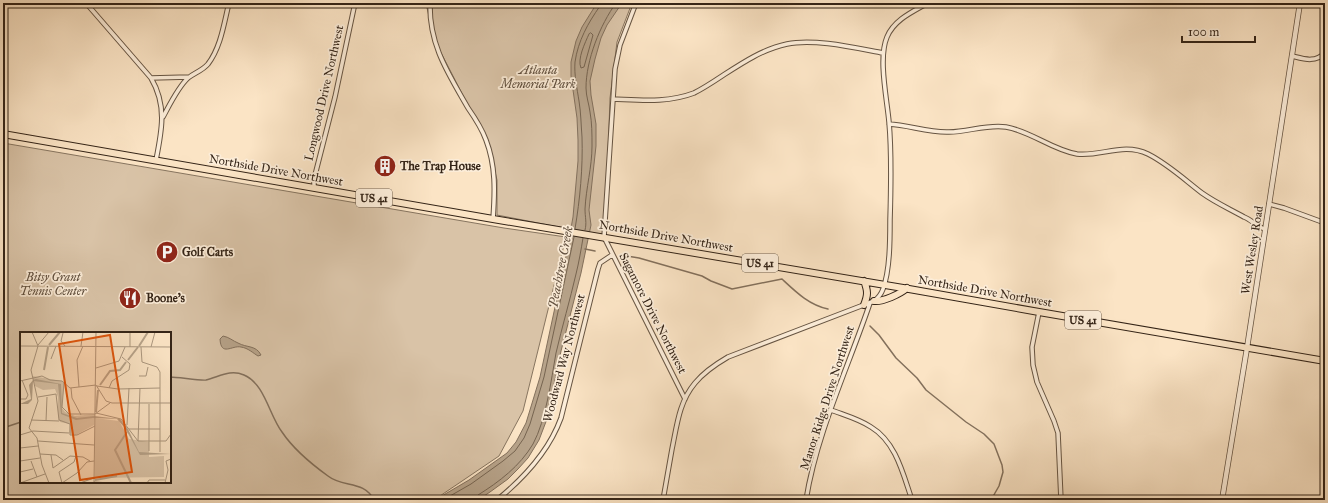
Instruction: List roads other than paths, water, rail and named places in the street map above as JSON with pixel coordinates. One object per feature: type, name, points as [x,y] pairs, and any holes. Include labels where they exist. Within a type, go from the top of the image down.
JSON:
[{"type":"main road","name":"Northside Drive Northwest","points":[[3,134],[494,219],[884,284],[1325,361]]},
{"type":"main road","points":[[864,281],[868,290],[869,303],[880,302],[902,292],[907,288]]},
{"type":"street","points":[[86,3],[151,78],[160,97],[162,118],[156,160]]},
{"type":"street","points":[[162,118],[189,77],[203,69],[212,57],[223,30],[228,3]]},
{"type":"street","name":"Longwood Drive Northwest","points":[[314,188],[314,180],[333,104],[355,3]]},
{"type":"street","points":[[430,3],[431,24],[438,53],[446,71],[480,127],[490,150],[495,181],[494,219]]},
{"type":"street","points":[[604,237],[617,56],[626,26],[636,3]]},
{"type":"street","points":[[884,284],[890,236],[891,179],[889,124],[883,53],[887,37],[896,23],[908,14],[928,3]]},
{"type":"street","name":"West Wesley Road","points":[[1222,500],[1300,3]]},
{"type":"street","points":[[613,99],[662,100],[686,96],[704,88],[760,53],[789,43],[816,42],[883,53]]},
{"type":"street","points":[[1292,56],[1314,60],[1325,53]]},
{"type":"street","points":[[151,78],[189,77]]},
{"type":"street","points":[[889,124],[947,132],[965,132],[993,127],[1006,127],[1029,135],[1062,150],[1078,154],[1090,154],[1119,149],[1141,151],[1154,157],[1214,201],[1244,216],[1259,227],[1265,229]]},
{"type":"street","points":[[1269,204],[1325,223]]},
{"type":"street","name":"Sagamore Drive Northwest","points":[[604,237],[685,399]]},
{"type":"street","name":"Woodward Way Northwest","points":[[497,500],[510,490],[533,466],[556,429],[561,418],[598,269],[600,263],[612,255]]},
{"type":"street","name":"Manor Ridge Drive Northwest","points":[[806,500],[817,453],[869,303],[880,295],[884,284]]},
{"type":"street","points":[[663,500],[679,414],[685,399],[695,383],[705,373],[728,357],[869,303]]},
{"type":"street","points":[[1039,312],[1032,348],[1033,365],[1037,382],[1058,433],[1061,500]]},
{"type":"street","points":[[831,410],[865,424],[883,436],[892,448],[912,500]]},
{"type":"water","points":[[597,3],[622,3],[607,25],[601,38],[590,81],[596,124],[596,146],[589,210],[591,225],[581,273],[561,351],[547,419],[539,440],[528,458],[508,479],[478,500],[435,500],[469,480],[507,453],[516,442],[526,423],[540,377],[573,217],[578,161],[578,140],[577,118],[571,76],[571,62],[576,41],[582,27]]},
{"type":"water","points":[[223,336],[241,345],[254,348],[261,355],[258,356],[248,349],[241,347],[228,349],[222,348],[220,339]]},
{"type":"waterway","points":[[585,249],[595,251]]},
{"type":"waterway","points":[[621,255],[639,258],[702,276],[732,289],[782,279],[809,301],[828,309]]},
{"type":"waterway","points":[[870,326],[879,335],[896,358],[917,378],[926,390],[966,422],[984,434],[994,444],[1003,472],[999,486],[991,500]]},
{"type":"waterway","points":[[171,377],[206,380],[229,373],[239,373],[251,379],[262,393],[277,425],[292,445],[303,456],[334,480],[359,487],[370,494],[374,500]]},
{"type":"waterway","points":[[3,428],[20,422]]},
{"type":"place","name":"The Trap House","points":[[385,166]]},
{"type":"place","name":"Golf Carts","points":[[167,252]]},
{"type":"place","name":"Boone's","points":[[130,298]]},
{"type":"park label","name":"Atlanta Memorial Park","points":[[538,77]]},
{"type":"park label","name":"Bitsy Grant Tennis Center","points":[[53,284]]},
{"type":"water label","name":"Peachtree Creek","points":[[560,267]]}]
